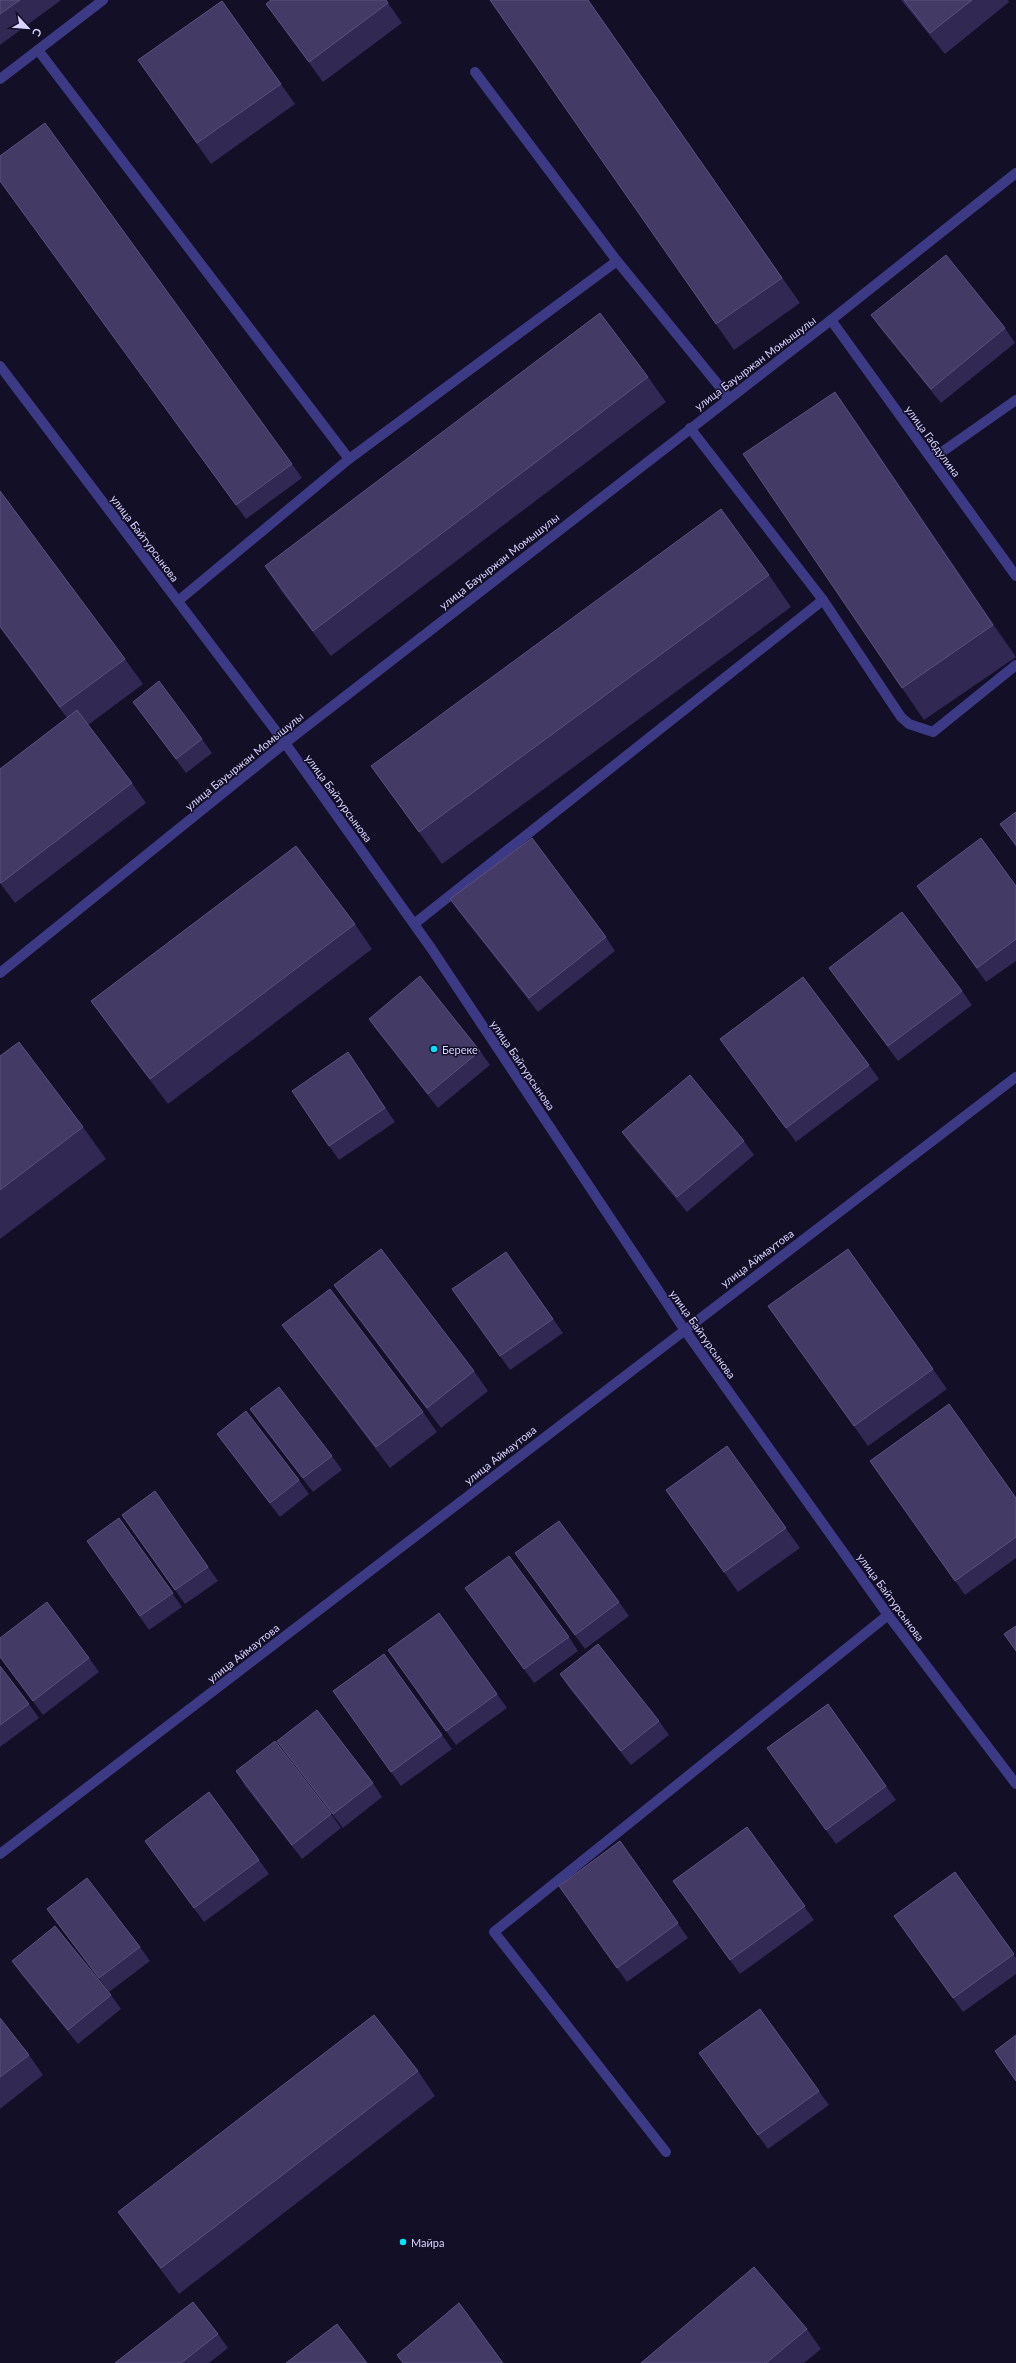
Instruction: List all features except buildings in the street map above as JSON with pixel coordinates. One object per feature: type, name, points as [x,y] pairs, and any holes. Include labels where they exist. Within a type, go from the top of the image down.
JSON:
[{"type":"street","points":[[0,78],[103,0]]},
{"type":"street","points":[[38,50],[349,459]]},
{"type":"street","points":[[475,72],[617,261],[729,398]]},
{"type":"street","name":"улица Бауыржан Момышулы","points":[[0,973],[285,743],[831,320],[1016,173]]},
{"type":"street","points":[[178,601],[349,459],[617,261]]},
{"type":"street","name":"улица Габдулина","points":[[831,320],[1016,576]]},
{"type":"street","name":"улица Байтурсынова","points":[[0,366],[285,743],[414,924],[684,1329],[888,1615],[1016,1784]]},
{"type":"street","points":[[932,459],[1016,400]]},
{"type":"street","points":[[690,428],[824,600],[901,717],[909,724],[933,732],[1016,665]]},
{"type":"street","points":[[414,924],[824,600]]},
{"type":"street","name":"улица Аймаутова","points":[[0,1854],[684,1329],[1016,1077]]},
{"type":"street","points":[[666,2152],[494,1932],[888,1615]]},
{"type":"place","name":"Береке","points":[[434,1049]]},
{"type":"place","name":"Майра","points":[[403,2242]]}]
